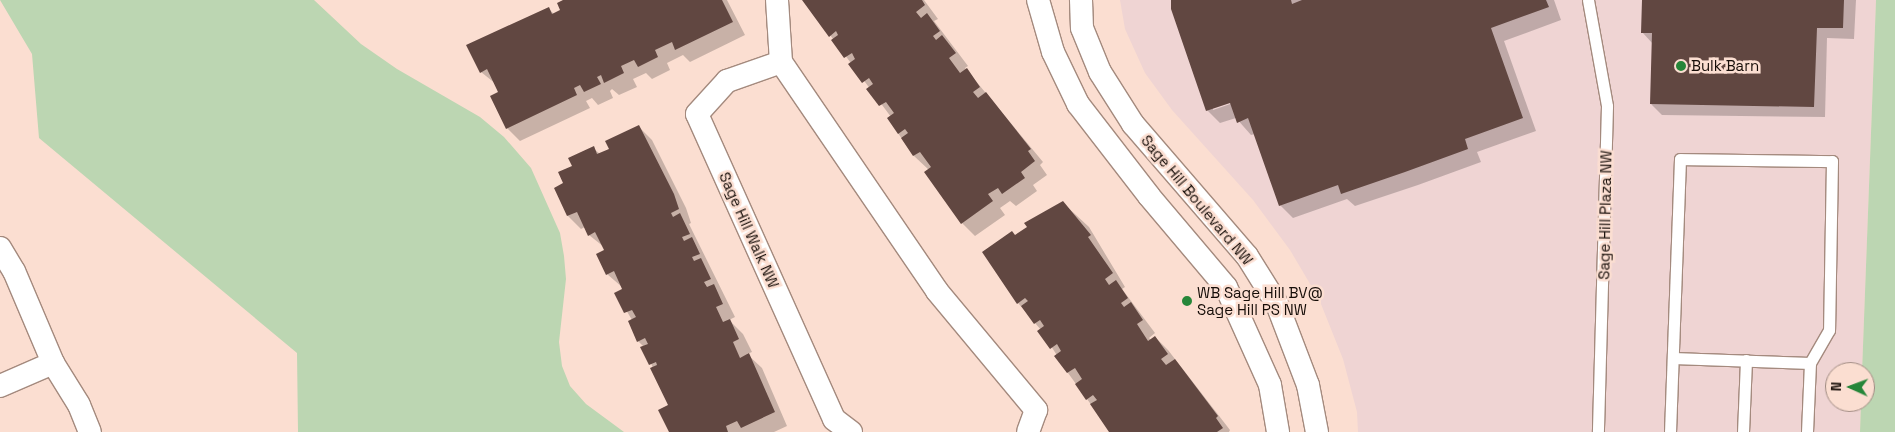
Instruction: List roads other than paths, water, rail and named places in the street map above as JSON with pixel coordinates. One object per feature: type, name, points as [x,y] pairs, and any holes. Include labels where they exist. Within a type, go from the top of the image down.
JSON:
[{"type":"street","points":[[777,0],[781,62],[937,291],[1036,410],[1028,432]]},
{"type":"street","points":[[1038,0],[1053,52],[1078,104],[1149,196],[1226,287],[1270,384],[1278,432]]},
{"type":"street","name":"Sage Hill Boulevard NW","points":[[1081,0],[1082,28],[1100,72],[1133,124],[1247,256],[1277,304],[1308,385],[1317,432]]},
{"type":"street","name":"Sage Hill Walk NW","points":[[781,62],[727,81],[697,114],[834,419],[851,432]]},
{"type":"street","points":[[0,248],[14,271],[53,364],[79,405],[90,432]]},
{"type":"street","points":[[0,386],[53,364]]},
{"type":"lane","name":"Sage Hill Plaza NW","points":[[1588,0],[1607,106],[1598,432]]},
{"type":"lane","points":[[1670,432],[1680,159],[1832,161],[1829,330],[1810,363],[1807,432]]},
{"type":"lane","points":[[1673,358],[1810,363]]},
{"type":"lane","points":[[1743,432],[1746,360]]},
{"type":"place","name":"Bulk Barn","points":[[1681,66]]},
{"type":"place","name":"WB Sage Hill BV@ Sage Hill PS NW","points":[[1187,301]]}]
